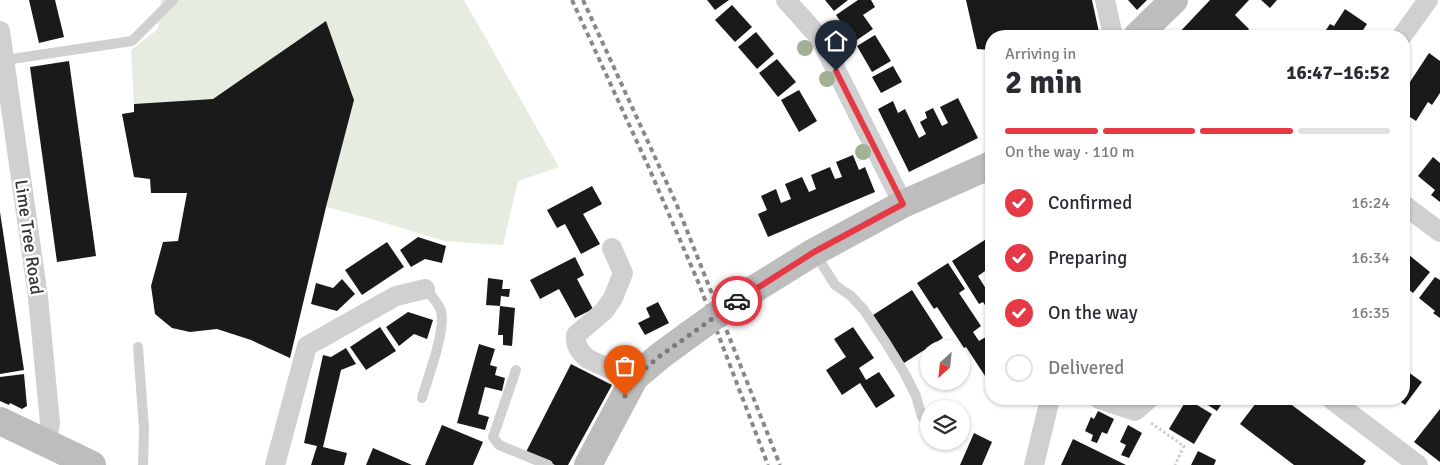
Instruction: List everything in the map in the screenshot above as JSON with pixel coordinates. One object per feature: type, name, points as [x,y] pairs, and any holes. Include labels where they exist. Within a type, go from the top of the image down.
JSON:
[{"type":"main road","points":[[1143,30],[1174,0]]},
{"type":"main road","points":[[588,465],[634,380],[660,356],[740,298],[814,252],[903,204],[985,168]]},
{"type":"main road","points":[[0,421],[92,465]]},
{"type":"street","points":[[786,0],[820,38],[903,204]]},
{"type":"street","points":[[1105,0],[1112,30]]},
{"type":"street","points":[[1406,30],[1428,0]]},
{"type":"street","name":"Lime Tree Road","points":[[0,31],[38,296],[50,423],[46,444]]},
{"type":"street","points":[[1410,210],[1440,232]]},
{"type":"street","points":[[612,248],[623,273],[613,298],[604,310],[576,335],[575,342],[582,354],[588,359],[634,380]]},
{"type":"street","points":[[274,465],[307,346],[396,296],[425,289]]},
{"type":"street","points":[[1034,465],[1049,405]]},
{"type":"street","points":[[1339,405],[1418,465]]},
{"type":"lane","points":[[5,60],[132,41],[173,0]]},
{"type":"lane","points":[[814,252],[835,285],[851,296],[864,310],[905,374],[916,396],[920,411]]},
{"type":"lane","points":[[422,398],[442,323],[440,310],[433,297],[425,289]]},
{"type":"lane","points":[[138,347],[144,430],[143,465]]},
{"type":"lane","points":[[516,370],[494,438],[499,445],[548,465]]},
{"type":"path","points":[[1142,405],[1184,446],[1175,465]]},
{"type":"shaded area","points":[[161,0],[464,0],[559,167],[518,181],[503,245],[445,241],[326,207],[353,100],[352,92],[326,22],[213,99],[134,104],[131,50],[158,29]]},
{"type":"building","points":[[29,0],[55,0],[64,37],[39,43]]},
{"type":"building","points":[[707,0],[729,0],[715,10]]},
{"type":"building","points":[[825,0],[848,0],[834,11]]},
{"type":"building","points":[[858,0],[871,0],[875,7],[863,15],[873,29],[854,42],[836,15]]},
{"type":"building","points":[[966,0],[1092,0],[1099,30],[985,30],[985,50],[977,49]]},
{"type":"building","points":[[1128,0],[1147,0],[1137,10]]},
{"type":"building","points":[[1210,0],[1249,0],[1235,15],[1248,30],[1182,30]]},
{"type":"building","points":[[1261,0],[1277,0],[1270,8]]},
{"type":"building","points":[[732,5],[752,27],[735,42],[715,20]]},
{"type":"building","points":[[1345,9],[1367,24],[1363,30],[1326,30],[1330,24],[1334,26]]},
{"type":"building","points":[[326,21],[354,100],[290,358],[251,340],[217,329],[190,332],[172,328],[155,314],[151,286],[163,242],[178,241],[187,193],[151,193],[150,179],[134,177],[122,114],[134,112],[134,104],[213,99]]},
{"type":"building","points":[[756,32],[774,54],[757,69],[738,47]]},
{"type":"building","points":[[875,35],[891,61],[872,72],[857,46]]},
{"type":"building","points":[[1429,53],[1440,61],[1440,93],[1432,105],[1428,102],[1416,121],[1410,117],[1410,82]]},
{"type":"building","points":[[777,59],[796,82],[778,97],[759,73]]},
{"type":"building","points":[[69,61],[96,256],[57,262],[30,67]]},
{"type":"building","points":[[893,66],[902,82],[881,93],[872,77]]},
{"type":"building","points":[[799,90],[817,121],[799,132],[781,100]]},
{"type":"building","points":[[958,98],[978,138],[909,172],[878,109],[893,101],[898,113],[905,109],[919,138],[926,134],[920,122],[927,118],[925,112],[933,108],[942,126],[948,123],[940,107]]},
{"type":"building","points":[[853,155],[859,170],[865,167],[875,192],[768,237],[758,214],[767,210],[761,196],[776,189],[781,203],[791,199],[785,184],[802,177],[809,192],[816,189],[811,175],[830,167],[835,179],[842,177],[836,162]]},
{"type":"building","points":[[1433,157],[1440,163],[1440,202],[1431,195],[1435,190],[1418,176]]},
{"type":"building","points":[[592,186],[602,204],[583,214],[600,244],[581,254],[565,224],[557,228],[547,210]]},
{"type":"building","points":[[0,212],[24,370],[0,374]]},
{"type":"building","points":[[418,237],[446,246],[442,263],[425,259],[411,267],[400,250]]},
{"type":"building","points":[[985,240],[985,271],[978,276],[985,287],[985,305],[983,302],[979,304],[952,261]]},
{"type":"building","points":[[387,242],[404,267],[362,295],[345,270]]},
{"type":"building","points":[[1410,256],[1430,272],[1413,293],[1410,291]]},
{"type":"building","points":[[575,257],[584,275],[577,279],[593,309],[575,318],[559,289],[540,299],[530,280]]},
{"type":"building","points":[[948,263],[965,289],[959,293],[981,326],[973,332],[979,341],[985,338],[985,376],[970,353],[970,340],[959,340],[937,307],[934,309],[917,283]]},
{"type":"building","points":[[1435,277],[1440,280],[1440,318],[1433,313],[1435,311],[1419,298]]},
{"type":"building","points":[[488,278],[503,280],[502,289],[510,289],[509,297],[501,296],[500,306],[486,305]]},
{"type":"building","points":[[342,279],[355,294],[337,311],[311,304],[316,283],[333,288]]},
{"type":"building","points":[[912,290],[943,338],[940,340],[920,340],[920,353],[904,363],[873,315]]},
{"type":"building","points":[[658,302],[669,323],[645,335],[638,323],[650,317],[646,308]]},
{"type":"building","points":[[500,306],[515,308],[512,346],[503,345],[503,335],[498,335]]},
{"type":"building","points":[[408,312],[433,320],[427,339],[414,334],[399,346],[386,327]]},
{"type":"building","points":[[380,327],[396,351],[366,370],[350,347]]},
{"type":"building","points":[[853,327],[874,358],[859,368],[866,380],[879,372],[895,396],[876,408],[860,383],[842,395],[826,370],[846,357],[834,339]]},
{"type":"building","points":[[479,344],[495,349],[490,365],[497,367],[495,375],[505,378],[502,391],[485,387],[478,414],[489,417],[485,430],[457,423]]},
{"type":"building","points":[[346,348],[356,364],[341,370],[323,447],[347,453],[344,465],[311,465],[317,446],[304,443],[323,355],[331,357]]},
{"type":"building","points":[[571,364],[612,385],[568,465],[555,465],[526,452]]},
{"type":"building","points":[[1410,373],[1422,382],[1410,398]]},
{"type":"building","points":[[24,374],[27,406],[22,409],[10,403],[9,405],[0,401],[0,377]]},
{"type":"building","points":[[1183,405],[1197,405],[1212,414],[1194,444],[1169,429]]},
{"type":"building","points":[[1208,405],[1221,405],[1217,411]]},
{"type":"building","points":[[1254,405],[1292,405],[1366,461],[1363,465],[1294,465],[1240,424]]},
{"type":"building","points":[[1440,409],[1440,462],[1414,442]]},
{"type":"building","points":[[1098,411],[1114,419],[1107,434],[1102,432],[1097,443],[1091,441],[1093,435],[1085,431],[1091,417],[1094,419]]},
{"type":"building","points":[[442,425],[483,442],[473,465],[425,465]]},
{"type":"building","points":[[1128,425],[1142,433],[1129,458],[1121,455],[1126,445],[1120,442]]},
{"type":"building","points":[[974,433],[992,442],[982,465],[960,465],[967,450],[970,450],[970,442]]},
{"type":"building","points":[[1073,439],[1126,465],[1061,465]]},
{"type":"building","points":[[373,448],[412,465],[366,465]]},
{"type":"building","points":[[1198,451],[1216,460],[1214,465],[1191,465]]},
{"type":"railway","points":[[572,0],[649,168],[699,284],[768,465]]},
{"type":"railway","points":[[583,0],[676,203],[780,465]]},
{"type":"way so far","points":[[625,396],[635,377],[660,356],[737,301]]},
{"type":"route","points":[[737,301],[814,252],[903,204],[836,71]]}]
